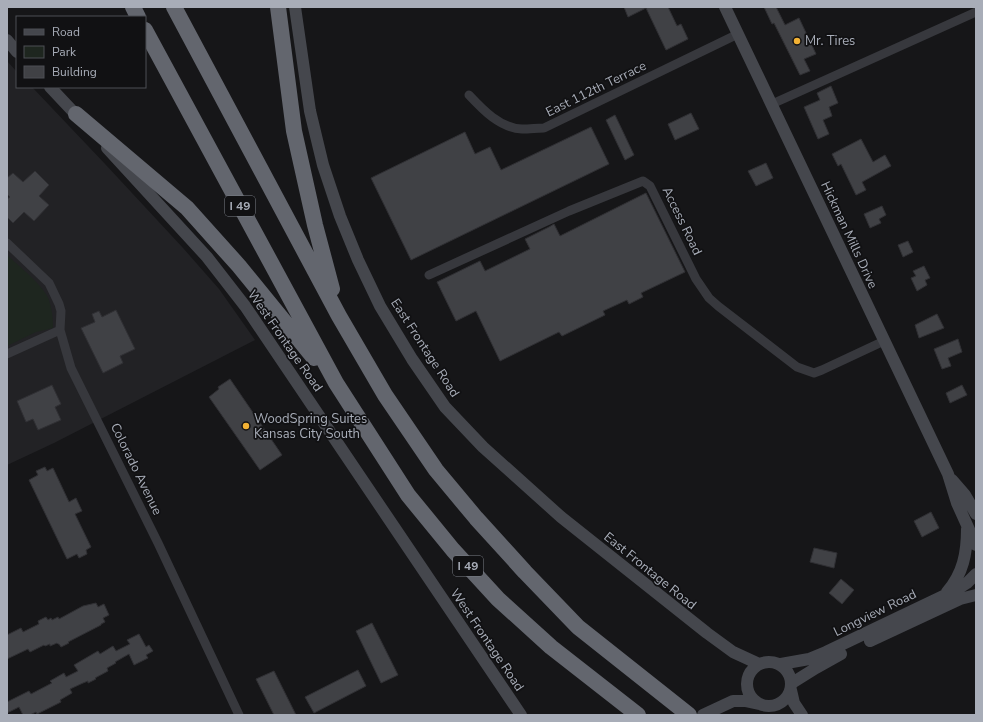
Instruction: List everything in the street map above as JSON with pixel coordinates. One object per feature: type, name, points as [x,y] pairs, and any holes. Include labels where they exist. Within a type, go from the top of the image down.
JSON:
[{"type":"highway","points":[[133,7],[138,16]]},
{"type":"highway","name":"I 49","points":[[174,7],[339,316],[389,401],[436,470],[476,518],[578,627],[689,715]]},
{"type":"highway","points":[[278,7],[294,131],[315,225],[339,316]]},
{"type":"highway","name":"I 49","points":[[146,32],[336,383],[408,495],[453,550],[498,599],[551,647],[638,715]]},
{"type":"highway","points":[[76,114],[187,208],[239,266],[336,383]]},
{"type":"street","name":"East Frontage Road","points":[[295,7],[310,110],[323,165],[340,216],[358,260],[380,306],[412,359],[445,407],[483,447],[561,517],[707,633],[733,652],[759,664]]},
{"type":"street","name":"Hickman Mills Drive","points":[[725,7],[948,474],[958,504],[976,545]]},
{"type":"street","points":[[772,104],[976,12]]},
{"type":"street","name":"East 112th Terrace","points":[[469,95],[483,111],[503,124],[521,129],[544,128],[738,34]]},
{"type":"street","points":[[7,40],[16,51]]},
{"type":"street","name":"West Frontage Road","points":[[51,88],[207,258],[246,306],[521,715]]},
{"type":"street","name":"Access Road","points":[[429,275],[569,211],[643,181],[650,186],[696,279],[709,298],[797,368],[814,373],[884,341]]},
{"type":"street","name":"Colorado Avenue","points":[[7,243],[49,283],[61,311],[60,330],[71,368],[158,543],[239,715]]},
{"type":"street","points":[[7,354],[60,330]]},
{"type":"street","name":"Hickman Mills Drive","points":[[948,474],[965,495],[976,514]]},
{"type":"street","points":[[942,597],[954,583],[963,565],[967,544],[966,522]]},
{"type":"street","name":"Longview Road","points":[[781,664],[809,660],[942,597],[967,583],[976,574]]},
{"type":"street","name":"Longview Road","points":[[791,687],[831,659],[960,599],[976,595]]},
{"type":"street","points":[[761,704],[755,701],[750,695],[747,681],[749,674],[753,668],[759,664],[774,662],[781,664],[790,676],[794,703],[802,715]]},
{"type":"street","points":[[728,703],[747,681]]},
{"type":"street","points":[[703,715],[728,703],[745,701],[768,706],[775,705],[782,702],[787,697],[791,687]]},
{"type":"shaded area","points":[[7,61],[16,71],[16,88],[33,88],[106,165],[219,289],[255,340],[54,443],[7,465]]},
{"type":"green space","points":[[7,255],[31,276],[46,294],[52,311],[53,328],[36,332],[7,346]]},
{"type":"building","points":[[624,7],[668,7],[677,26],[681,24],[688,39],[666,50],[646,8],[628,17]]},
{"type":"building","name":"Mr. Tires","points":[[764,7],[776,7],[785,25],[799,18],[816,54],[804,59],[810,71],[800,75],[774,23],[772,24]]},
{"type":"building","points":[[831,86],[838,103],[829,107],[832,116],[823,120],[829,134],[818,139],[804,107],[820,100],[817,93]]},
{"type":"building","points":[[691,113],[699,129],[675,140],[668,124]]},
{"type":"building","points":[[615,115],[634,155],[625,160],[606,120]]},
{"type":"building","points":[[591,127],[609,164],[411,260],[371,178],[465,132],[475,154],[490,147],[501,170]]},
{"type":"building","points":[[861,139],[873,162],[885,155],[891,166],[862,182],[866,190],[856,195],[841,164],[838,166],[832,154]]},
{"type":"building","points":[[766,163],[773,178],[756,186],[748,171]]},
{"type":"building","points":[[35,171],[49,185],[39,196],[49,205],[34,221],[24,212],[13,223],[7,217],[7,199],[10,197],[7,194],[7,178],[13,173],[23,182]]},
{"type":"building","points":[[646,193],[685,272],[641,293],[643,297],[629,304],[627,300],[603,311],[605,315],[562,336],[559,332],[500,361],[476,311],[456,321],[437,282],[480,261],[485,271],[530,249],[525,239],[554,224],[560,236]]},
{"type":"building","points":[[882,206],[886,215],[879,219],[881,223],[870,228],[864,214]]},
{"type":"building","points":[[908,241],[913,252],[903,257],[898,245]]},
{"type":"building","points":[[924,266],[930,278],[925,280],[927,285],[917,291],[911,278],[916,276],[913,271]]},
{"type":"building","points":[[116,310],[135,349],[120,356],[123,363],[103,373],[81,328],[95,322],[92,314],[99,311],[102,317]]},
{"type":"building","points":[[937,314],[944,328],[919,338],[915,325]]},
{"type":"building","points":[[958,339],[962,352],[948,358],[951,366],[942,369],[934,349]]},
{"type":"building","name":"WoodSpring Suites Kansas City South","points":[[230,379],[282,455],[260,470],[209,397],[219,389],[218,387]]},
{"type":"building","points":[[52,385],[61,404],[55,407],[61,420],[38,430],[33,419],[26,422],[17,401]]},
{"type":"building","points":[[962,385],[967,395],[950,403],[946,393]]},
{"type":"building","points":[[45,467],[47,471],[53,468],[69,502],[76,498],[82,511],[75,514],[91,547],[86,550],[87,554],[79,558],[77,554],[67,559],[29,480],[38,475],[36,471]]},
{"type":"building","points":[[931,512],[939,528],[922,537],[914,521]]},
{"type":"building","points":[[814,548],[837,553],[834,568],[810,562]]},
{"type":"building","points":[[841,579],[854,590],[842,604],[829,593]]},
{"type":"building","points":[[96,603],[98,607],[104,604],[109,615],[103,618],[105,622],[101,625],[61,647],[57,643],[50,646],[50,644],[44,645],[30,652],[28,649],[7,659],[7,635],[21,628],[23,632],[39,624],[38,621],[46,617],[48,620],[58,617],[59,619],[83,606]]},
{"type":"building","points":[[372,623],[398,675],[381,683],[356,631]]},
{"type":"building","points":[[139,634],[146,647],[149,645],[153,651],[146,655],[148,658],[134,665],[129,654],[107,668],[108,671],[95,678],[96,679],[70,689],[72,693],[60,700],[61,702],[37,714],[36,712],[30,715],[23,715],[19,707],[7,713],[7,702],[29,691],[31,694],[52,683],[50,681],[64,673],[66,677],[78,671],[74,665],[98,651],[100,654],[113,646],[116,651],[130,644],[127,640]]},
{"type":"building","points":[[358,670],[366,686],[314,713],[305,697]]},
{"type":"building","points":[[274,671],[296,715],[274,715],[256,679]]},
{"type":"place","name":"Mr. Tires","points":[[797,41]]},
{"type":"place","name":"WoodSpring Suites Kansas City South","points":[[246,426]]}]
